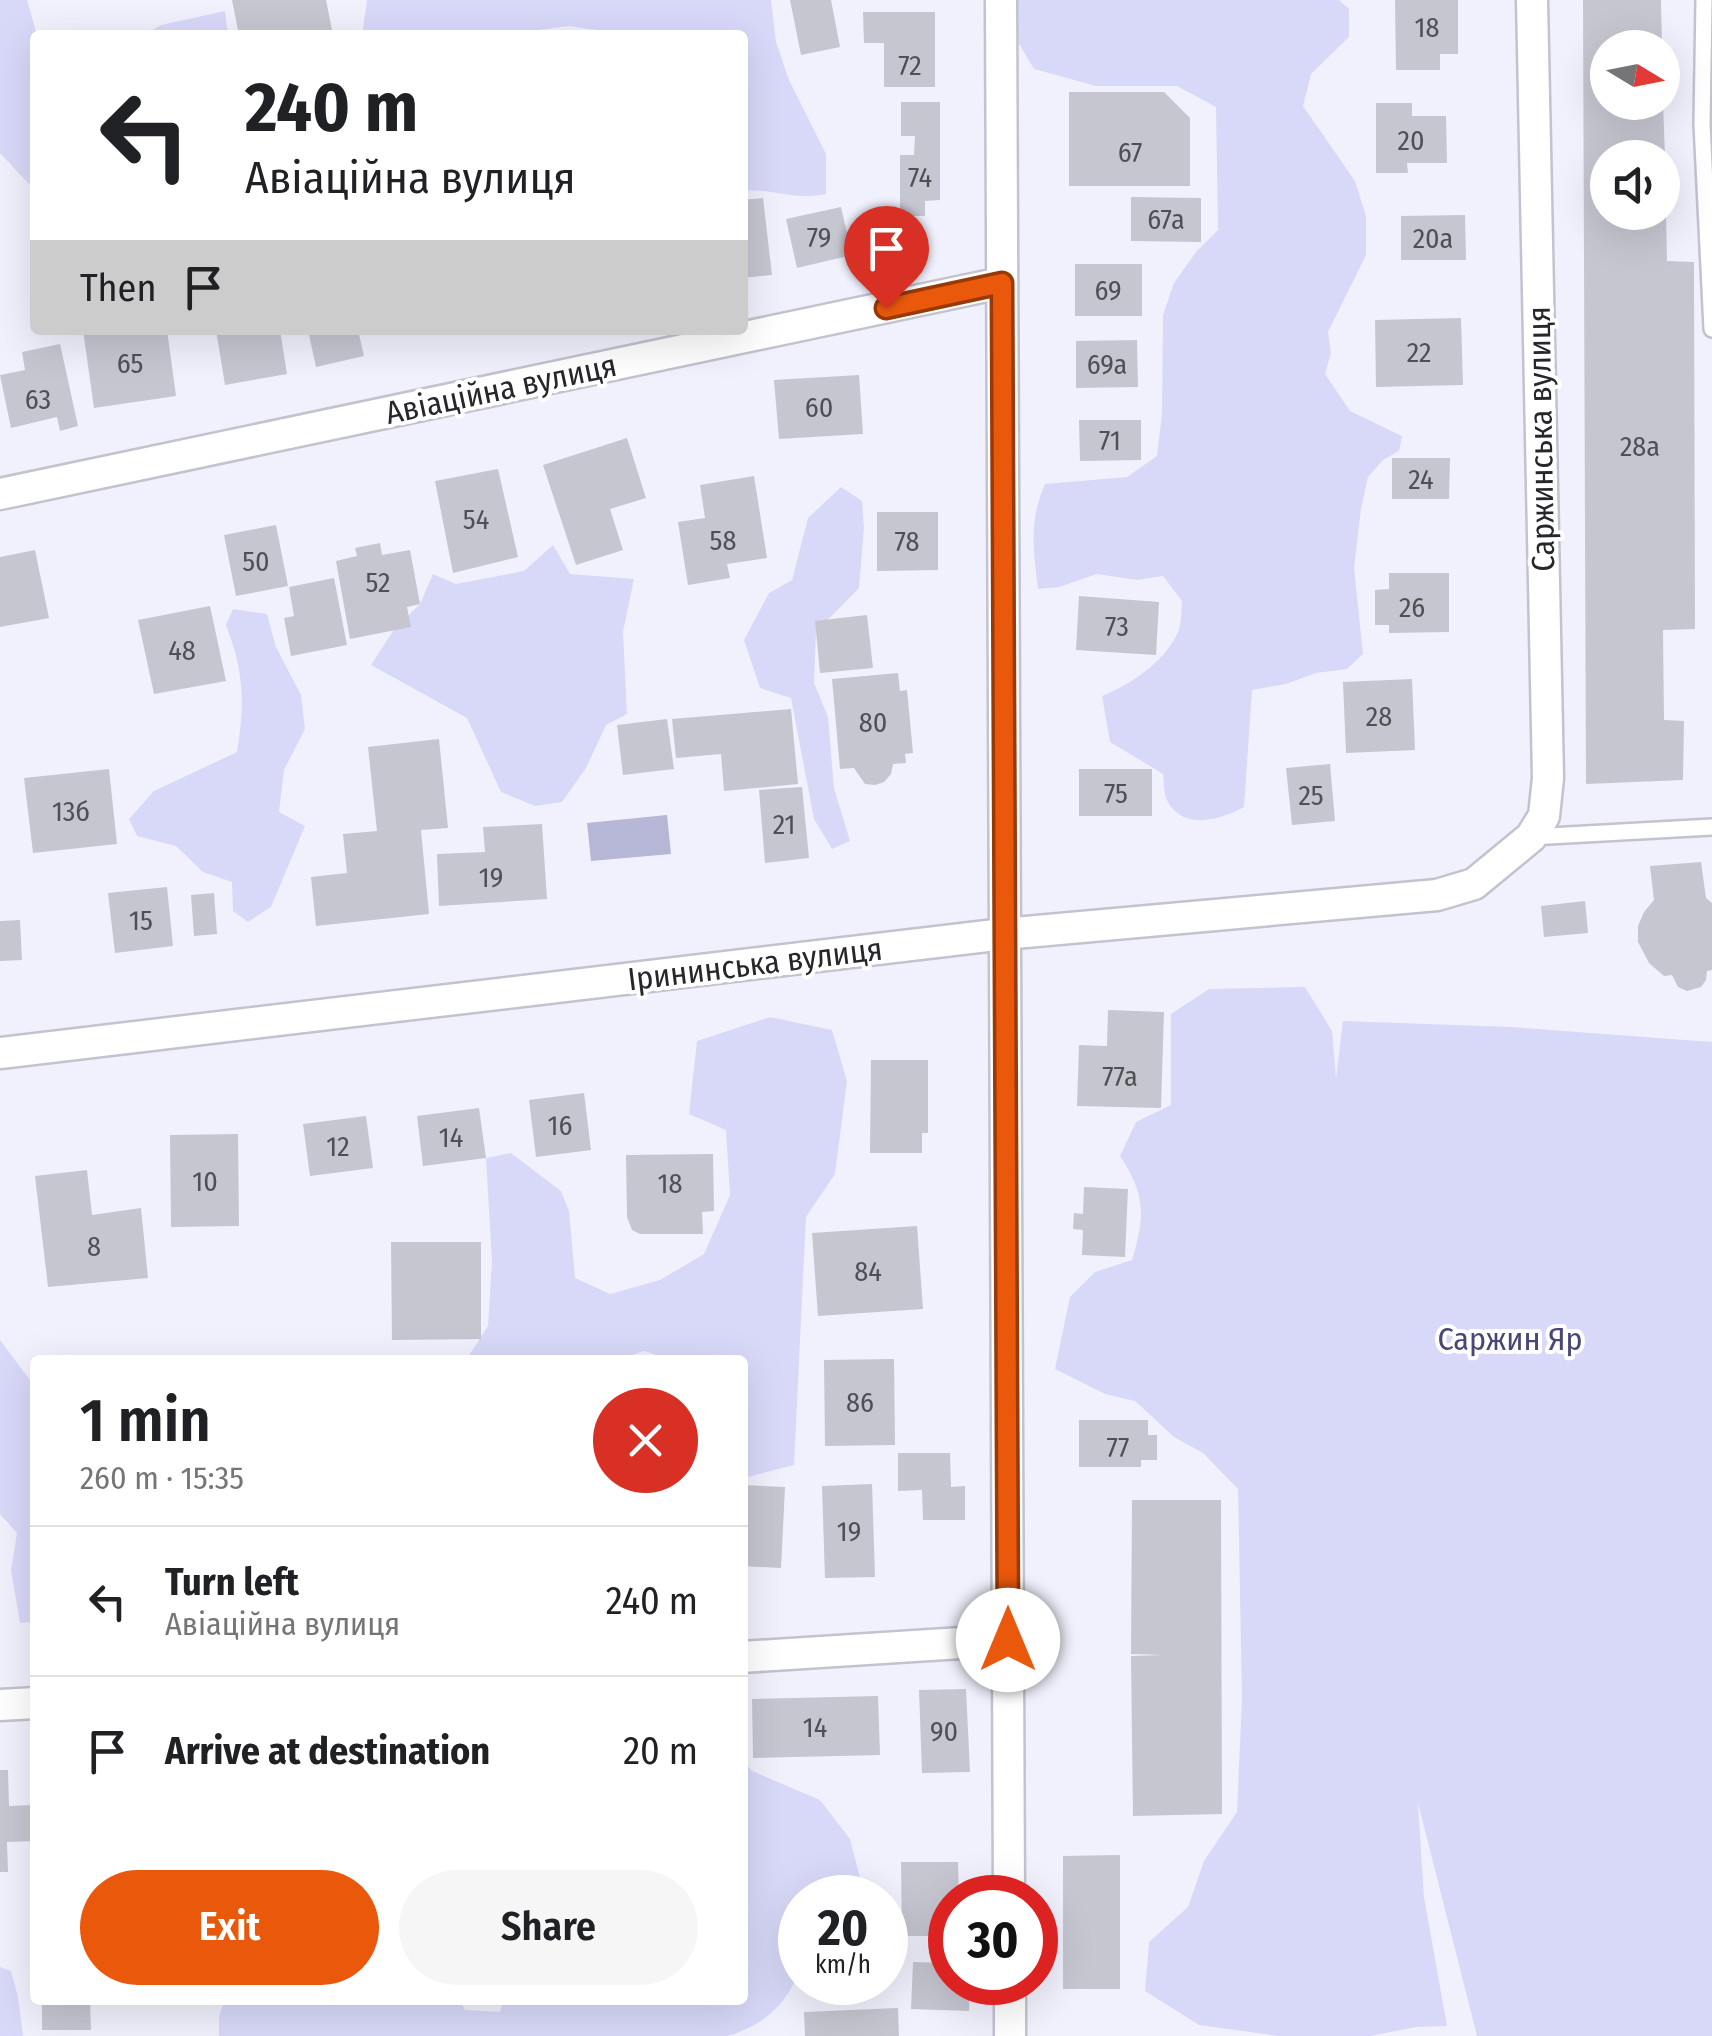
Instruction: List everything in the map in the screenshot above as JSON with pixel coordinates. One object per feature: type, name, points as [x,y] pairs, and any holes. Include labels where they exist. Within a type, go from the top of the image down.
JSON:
[{"type":"street","points":[[1002,0],[1010,1875]]},
{"type":"street","name":"Саржинська вулиця","points":[[1504,862],[1531,837],[1544,816],[1548,778],[1532,0]]},
{"type":"street","name":"Авіаційна вулиця","points":[[0,494],[1002,283]]},
{"type":"street","name":"Ірининська вулиця","points":[[0,1053],[1004,934],[1437,895],[1474,884],[1504,862]]},
{"type":"street","points":[[748,1658],[1008,1640]]},
{"type":"street","points":[[0,1705],[30,1703]]},
{"type":"street","points":[[1010,2005],[1010,2036]]},
{"type":"lane","points":[[1704,0],[1702,124],[1712,329]]},
{"type":"lane","points":[[1531,837],[1712,828]]},
{"type":"green space","points":[[0,0],[27,0],[36,30],[30,30],[30,185],[0,153]]},
{"type":"green space","points":[[367,0],[771,0],[776,42],[789,80],[826,154],[826,194],[748,191],[748,30],[596,30],[569,26],[537,30],[363,30]]},
{"type":"green space","points":[[1013,0],[1339,0],[1349,9],[1349,37],[1311,74],[1303,106],[1355,181],[1366,216],[1366,255],[1328,332],[1331,353],[1325,374],[1350,411],[1402,436],[1399,451],[1383,460],[1368,477],[1361,509],[1354,568],[1363,654],[1347,669],[1252,690],[1244,807],[1213,819],[1181,816],[1166,798],[1163,774],[1110,742],[1102,696],[1135,679],[1164,654],[1179,630],[1182,601],[1163,576],[1137,580],[1097,574],[1059,587],[1038,589],[1034,535],[1036,510],[1045,484],[1127,477],[1157,456],[1162,413],[1163,315],[1174,283],[1218,230],[1216,107],[1177,86],[1096,86],[1034,69],[1014,35]]},
{"type":"green space","points":[[225,11],[227,30],[152,30]]},
{"type":"green space","points":[[841,487],[862,501],[864,528],[859,588],[816,632],[814,683],[828,717],[834,788],[850,841],[832,849],[814,819],[791,698],[760,688],[744,640],[769,593],[792,580],[808,518]]},
{"type":"green space","points":[[553,545],[570,574],[634,579],[623,632],[627,714],[606,725],[586,768],[562,802],[535,806],[501,792],[467,718],[371,665],[393,631],[420,604],[433,574],[456,584],[524,571]]},
{"type":"green space","points":[[233,609],[267,614],[276,647],[301,695],[305,729],[284,770],[279,812],[305,826],[271,907],[248,922],[233,911],[232,882],[203,872],[176,846],[137,836],[129,819],[154,791],[237,752],[241,688],[226,625]]},
{"type":"green space","name":"Саржин Яр","points":[[1305,987],[1332,1031],[1336,1078],[1343,1021],[1511,1027],[1712,1042],[1712,2036],[1477,2036],[1418,1803],[1424,1897],[1447,2026],[1416,2027],[1370,2036],[1279,2036],[1199,2025],[1145,1991],[1149,1942],[1188,1907],[1204,1861],[1237,1812],[1242,1698],[1238,1489],[1203,1453],[1174,1437],[1135,1401],[1105,1394],[1055,1369],[1070,1297],[1095,1272],[1132,1260],[1141,1206],[1135,1183],[1120,1156],[1136,1122],[1171,1105],[1171,1014],[1209,989]]},
{"type":"green space","points":[[770,1017],[832,1030],[847,1081],[835,1174],[806,1217],[794,1465],[748,1477],[748,1355],[656,1355],[644,1351],[632,1355],[469,1355],[488,1326],[492,1262],[486,1158],[511,1153],[561,1191],[569,1211],[575,1278],[610,1294],[660,1280],[704,1254],[730,1195],[726,1130],[689,1114],[697,1041]]},
{"type":"green space","points":[[0,1340],[30,1380],[30,1622],[20,1623],[11,1570],[17,1533],[0,1514]]},
{"type":"green space","points":[[748,1766],[820,1800],[850,1839],[859,1875],[778,1875],[779,2005],[751,2027],[727,2036],[219,2036],[223,2005],[462,2005],[465,2010],[500,2012],[502,2005],[748,2005]]},
{"type":"green space","points":[[0,1967],[11,1971],[23,2036],[0,2036]]},
{"type":"shaded area","points":[[667,815],[671,854],[591,861],[587,823]]},
{"type":"building","points":[[232,0],[326,0],[332,30],[238,30]]},
{"type":"building","points":[[790,0],[831,0],[840,47],[801,55]]},
{"type":"building","points":[[1395,0],[1458,0],[1458,54],[1440,54],[1440,70],[1396,70]]},
{"type":"building","points":[[1583,0],[1661,0],[1662,30],[1590,30],[1590,120],[1664,120],[1664,140],[1590,140],[1590,230],[1666,230],[1667,261],[1694,262],[1695,629],[1663,630],[1664,720],[1684,721],[1683,780],[1586,784]]},
{"type":"building","points":[[863,12],[935,12],[935,87],[884,87],[884,43],[864,43]]},
{"type":"building","points":[[1069,92],[1164,92],[1190,118],[1190,186],[1069,186]]},
{"type":"building","points":[[901,102],[940,102],[940,200],[925,201],[925,216],[900,216],[900,155],[914,155],[915,136],[901,136]]},
{"type":"building","points":[[1376,103],[1412,103],[1412,116],[1446,116],[1447,163],[1407,163],[1408,173],[1376,173]]},
{"type":"building","points":[[1131,197],[1201,198],[1201,242],[1131,241]]},
{"type":"building","points":[[763,198],[772,275],[748,277],[748,199]]},
{"type":"building","points":[[841,207],[852,255],[797,268],[786,219]]},
{"type":"building","points":[[1465,215],[1466,260],[1401,260],[1401,216]]},
{"type":"building","points":[[1075,264],[1142,264],[1142,316],[1075,316]]},
{"type":"building","points":[[1461,318],[1463,385],[1376,387],[1375,320]]},
{"type":"building","points":[[84,335],[168,335],[176,396],[94,408]]},
{"type":"building","points":[[217,335],[281,335],[287,374],[225,385]]},
{"type":"building","points":[[309,335],[359,335],[364,356],[316,367]]},
{"type":"building","points":[[1137,340],[1138,387],[1076,388],[1076,341]]},
{"type":"building","points":[[60,344],[78,426],[60,431],[57,417],[11,428],[0,375],[25,370],[22,352]]},
{"type":"building","points":[[859,375],[863,434],[779,439],[774,380]]},
{"type":"building","points":[[1079,420],[1141,420],[1141,460],[1080,461]]},
{"type":"building","points":[[627,438],[646,498],[610,509],[623,550],[576,565],[543,465]]},
{"type":"building","points":[[1392,458],[1450,458],[1449,499],[1392,499]]},
{"type":"building","points":[[498,469],[518,557],[453,573],[435,481]]},
{"type":"building","points":[[754,476],[767,558],[727,564],[730,578],[688,585],[678,522],[705,518],[700,485]]},
{"type":"building","points":[[877,512],[938,512],[938,570],[877,571]]},
{"type":"building","points":[[276,525],[288,586],[236,596],[224,535]]},
{"type":"building","points":[[380,543],[382,555],[410,550],[420,604],[407,607],[411,627],[350,639],[336,561],[357,556],[355,548]]},
{"type":"building","points":[[35,550],[49,618],[0,627],[0,557]]},
{"type":"building","points":[[1389,573],[1449,573],[1449,632],[1389,633],[1389,625],[1375,625],[1375,590],[1389,589]]},
{"type":"building","points":[[334,578],[347,645],[291,656],[284,618],[294,616],[289,587]]},
{"type":"building","points":[[1079,596],[1159,602],[1156,655],[1076,650]]},
{"type":"building","points":[[210,606],[226,681],[154,694],[138,620]]},
{"type":"building","points":[[867,615],[873,668],[820,673],[815,621]]},
{"type":"building","points":[[898,673],[900,691],[907,690],[913,753],[905,754],[906,763],[893,764],[884,782],[865,784],[854,768],[840,769],[832,679]]},
{"type":"building","points":[[1412,679],[1415,750],[1346,753],[1343,682]]},
{"type":"building","points":[[791,709],[798,784],[724,791],[721,754],[676,758],[672,719]]},
{"type":"building","points":[[667,719],[674,769],[623,775],[617,725]]},
{"type":"building","points":[[439,739],[448,828],[421,830],[429,914],[316,926],[311,877],[347,873],[343,834],[377,831],[368,747]]},
{"type":"building","points":[[1330,764],[1335,821],[1292,825],[1286,768]]},
{"type":"building","points":[[109,769],[117,844],[33,853],[24,778]]},
{"type":"building","points":[[1079,769],[1152,769],[1152,816],[1079,816]]},
{"type":"building","points":[[802,787],[809,858],[765,863],[759,790]]},
{"type":"building","points":[[542,824],[547,899],[439,906],[437,854],[485,852],[483,827]]},
{"type":"building","points":[[1701,862],[1706,898],[1712,903],[1712,970],[1707,971],[1701,987],[1687,991],[1678,987],[1672,975],[1664,976],[1649,963],[1638,942],[1638,926],[1654,900],[1650,866]]},
{"type":"building","points":[[167,887],[173,946],[115,953],[108,893]]},
{"type":"building","points":[[214,893],[217,934],[194,936],[191,895]]},
{"type":"building","points":[[1585,901],[1588,933],[1544,937],[1541,906]]},
{"type":"building","points":[[20,920],[22,960],[0,961],[0,921]]},
{"type":"building","points":[[1108,1010],[1164,1012],[1161,1108],[1077,1106],[1079,1045],[1107,1046]]},
{"type":"building","points":[[871,1060],[928,1060],[928,1133],[922,1133],[922,1153],[870,1153]]},
{"type":"building","points":[[584,1093],[591,1150],[536,1157],[529,1100]]},
{"type":"building","points":[[479,1108],[486,1158],[423,1166],[417,1116]]},
{"type":"building","points":[[366,1116],[373,1168],[310,1176],[303,1124]]},
{"type":"building","points":[[238,1134],[239,1226],[171,1227],[170,1135]]},
{"type":"building","points":[[713,1154],[714,1211],[702,1212],[703,1234],[640,1234],[632,1230],[627,1217],[626,1155]]},
{"type":"building","points":[[87,1170],[92,1215],[141,1208],[148,1278],[48,1287],[35,1176]]},
{"type":"building","points":[[1084,1187],[1128,1189],[1125,1257],[1082,1255],[1083,1230],[1073,1229],[1074,1213],[1083,1214]]},
{"type":"building","points":[[917,1226],[923,1309],[818,1316],[812,1233]]},
{"type":"building","points":[[391,1242],[481,1242],[481,1339],[392,1340]]},
{"type":"building","points":[[894,1359],[895,1445],[825,1446],[824,1360]]},
{"type":"building","points":[[1079,1420],[1148,1420],[1148,1435],[1157,1435],[1157,1460],[1141,1460],[1141,1467],[1079,1467]]},
{"type":"building","points":[[898,1453],[950,1453],[951,1487],[965,1486],[965,1520],[923,1520],[922,1490],[898,1491]]},
{"type":"building","points":[[872,1484],[875,1577],[825,1578],[822,1486]]},
{"type":"building","points":[[748,1485],[785,1487],[781,1568],[748,1566]]},
{"type":"building","points":[[1132,1500],[1221,1500],[1222,1814],[1133,1816],[1131,1656],[1163,1655],[1131,1654]]},
{"type":"building","points":[[966,1689],[970,1772],[922,1773],[919,1690]]},
{"type":"building","points":[[878,1696],[880,1755],[753,1758],[752,1699]]},
{"type":"building","points":[[0,1770],[8,1770],[9,1806],[30,1805],[30,1841],[7,1842],[8,1872],[0,1872]]},
{"type":"building","points":[[1120,1855],[1120,1989],[1063,1989],[1063,1856]]},
{"type":"building","points":[[901,1862],[958,1862],[958,1875],[928,1875],[928,1936],[908,1936],[908,1875],[901,1875]]},
{"type":"building","points":[[913,1962],[928,1962],[928,2005],[969,2005],[969,2011],[911,2009]]},
{"type":"building","points":[[42,2005],[90,2005],[91,2030],[42,2030]]},
{"type":"building","points":[[898,2008],[899,2036],[805,2036],[804,2012]]},
{"type":"route","points":[[886,308],[1002,283],[1008,1640]]}]
